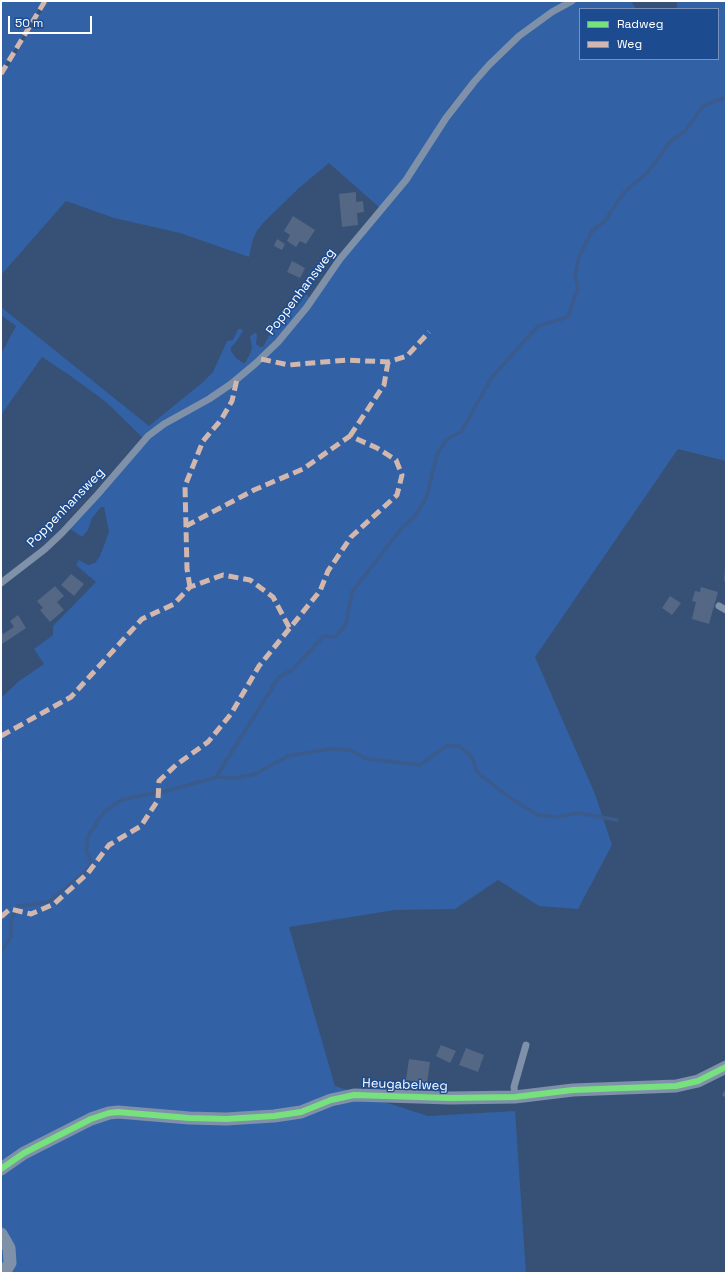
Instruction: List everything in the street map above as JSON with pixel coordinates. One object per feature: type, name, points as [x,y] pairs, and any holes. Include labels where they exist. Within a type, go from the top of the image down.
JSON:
[{"type":"street","name":"Heugabelweg","points":[[1,1169],[24,1153],[91,1119],[109,1113],[118,1112],[189,1118],[226,1119],[274,1116],[301,1112],[331,1100],[354,1095],[450,1098],[515,1097],[573,1090],[676,1086],[698,1081],[726,1067]]},
{"type":"street","points":[[1,1234],[9,1248],[10,1263],[4,1273]]},
{"type":"lane","name":"Poppenhansweg","points":[[1,583],[45,549],[62,533],[148,436],[164,424],[209,399],[231,384],[278,342],[307,307],[340,259],[406,180],[446,118],[488,65],[520,36],[552,12],[572,1]]},
{"type":"lane","points":[[515,1097],[514,1087],[526,1044]]},
{"type":"shaded area","points":[[1,1],[44,1],[1,72]]},
{"type":"shaded area","points":[[48,1],[566,1],[472,80],[448,109],[417,160],[380,208],[329,163],[299,188],[263,223],[253,239],[249,257],[180,233],[114,218],[66,201],[1,275],[1,78]]},
{"type":"shaded area","points":[[576,1],[631,1],[635,8],[579,8],[579,60],[719,60],[719,8],[677,8],[677,1],[726,1],[726,461],[678,449],[535,657],[595,794],[612,845],[578,909],[539,906],[498,880],[455,909],[395,910],[289,927],[335,1086],[428,1116],[515,1111],[526,1273],[1,1273],[1,698],[19,681],[44,664],[34,649],[53,635],[53,626],[96,582],[76,565],[79,560],[88,565],[95,563],[100,556],[109,532],[104,507],[101,507],[92,518],[88,530],[82,537],[69,528],[150,438],[257,366],[342,260],[461,100],[505,52],[536,26]]},
{"type":"shaded area","points":[[306,294],[310,298],[276,340],[253,362],[229,382],[143,438],[106,402],[42,357],[1,415],[1,354],[16,326],[1,315],[1,307],[149,426],[213,372],[227,341],[233,340],[238,329],[243,331],[231,347],[231,351],[236,358],[245,363],[252,347],[250,337],[256,333],[256,344],[263,347],[277,321],[285,313],[297,307]]},
{"type":"building","points":[[356,192],[356,202],[363,201],[364,212],[357,213],[358,225],[342,227],[339,194]]},
{"type":"building","points":[[293,216],[315,230],[306,244],[300,241],[296,247],[287,241],[290,235],[284,231]]},
{"type":"building","points":[[277,239],[285,244],[282,250],[274,246]]},
{"type":"building","points":[[292,261],[305,268],[300,278],[287,272]]},
{"type":"building","points":[[725,565],[726,581],[724,581]]},
{"type":"building","points":[[71,574],[84,584],[74,596],[61,585]]},
{"type":"building","points":[[55,586],[64,596],[57,602],[64,610],[50,622],[40,610],[43,608],[37,601]]},
{"type":"building","points":[[701,587],[718,592],[709,624],[692,619],[696,602],[692,601],[695,591],[700,592]]},
{"type":"building","points":[[670,596],[681,603],[672,615],[662,608]]},
{"type":"building","points":[[18,615],[26,628],[2,644],[1,630],[3,634],[14,627],[10,621]]},
{"type":"building","points":[[441,1045],[456,1051],[450,1063],[436,1056]]},
{"type":"building","points":[[466,1048],[484,1055],[478,1072],[459,1065]]},
{"type":"building","points":[[409,1059],[430,1062],[427,1083],[406,1080]]},
{"type":"building","points":[[726,1088],[726,1098],[722,1095]]},
{"type":"waterway","points":[[164,792],[216,777],[279,677],[292,670],[324,636],[335,637],[346,624],[352,592],[400,530],[416,515],[427,496],[437,454],[447,439],[461,432],[492,377],[538,326],[568,317],[578,288],[575,274],[579,257],[592,231],[605,221],[624,192],[647,173],[670,142],[686,130],[703,106],[726,97]]},
{"type":"waterway","points":[[216,777],[236,778],[255,774],[288,756],[329,749],[350,750],[367,759],[420,765],[446,746],[459,746],[472,757],[477,772],[510,798],[538,815],[557,817],[579,813],[617,820]]},
{"type":"waterway","points":[[18,906],[48,902],[82,875],[92,864],[86,850],[88,836],[104,812],[121,800],[154,793]]},
{"type":"waterway","points":[[1,951],[11,937],[11,920],[15,912]]},
{"type":"marked path","points":[[1,74],[45,1]]},
{"type":"marked path","points":[[261,359],[289,365],[347,360],[388,362],[407,356],[429,332]]},
{"type":"marked path","points":[[350,436],[384,385],[388,362]]},
{"type":"marked path","points":[[190,587],[187,569],[185,486],[203,441],[221,420],[232,401],[237,379]]},
{"type":"marked path","points":[[1,917],[10,909],[31,914],[54,904],[88,873],[109,845],[141,826],[158,800],[159,781],[176,765],[208,742],[231,714],[259,666],[320,591],[328,571],[351,537],[397,495],[402,475],[396,460],[377,448],[350,436],[303,469],[254,490],[186,526]]},
{"type":"marked path","points":[[1,736],[71,697],[142,619],[174,604],[190,587],[223,575],[250,580],[273,597],[290,629]]},
{"type":"cycle path","points":[[1,1169],[24,1153],[91,1119],[109,1113],[118,1112],[189,1118],[226,1119],[274,1116],[301,1112],[331,1100],[354,1095],[450,1098],[515,1097],[573,1090],[676,1086],[698,1081],[726,1067]]}]
